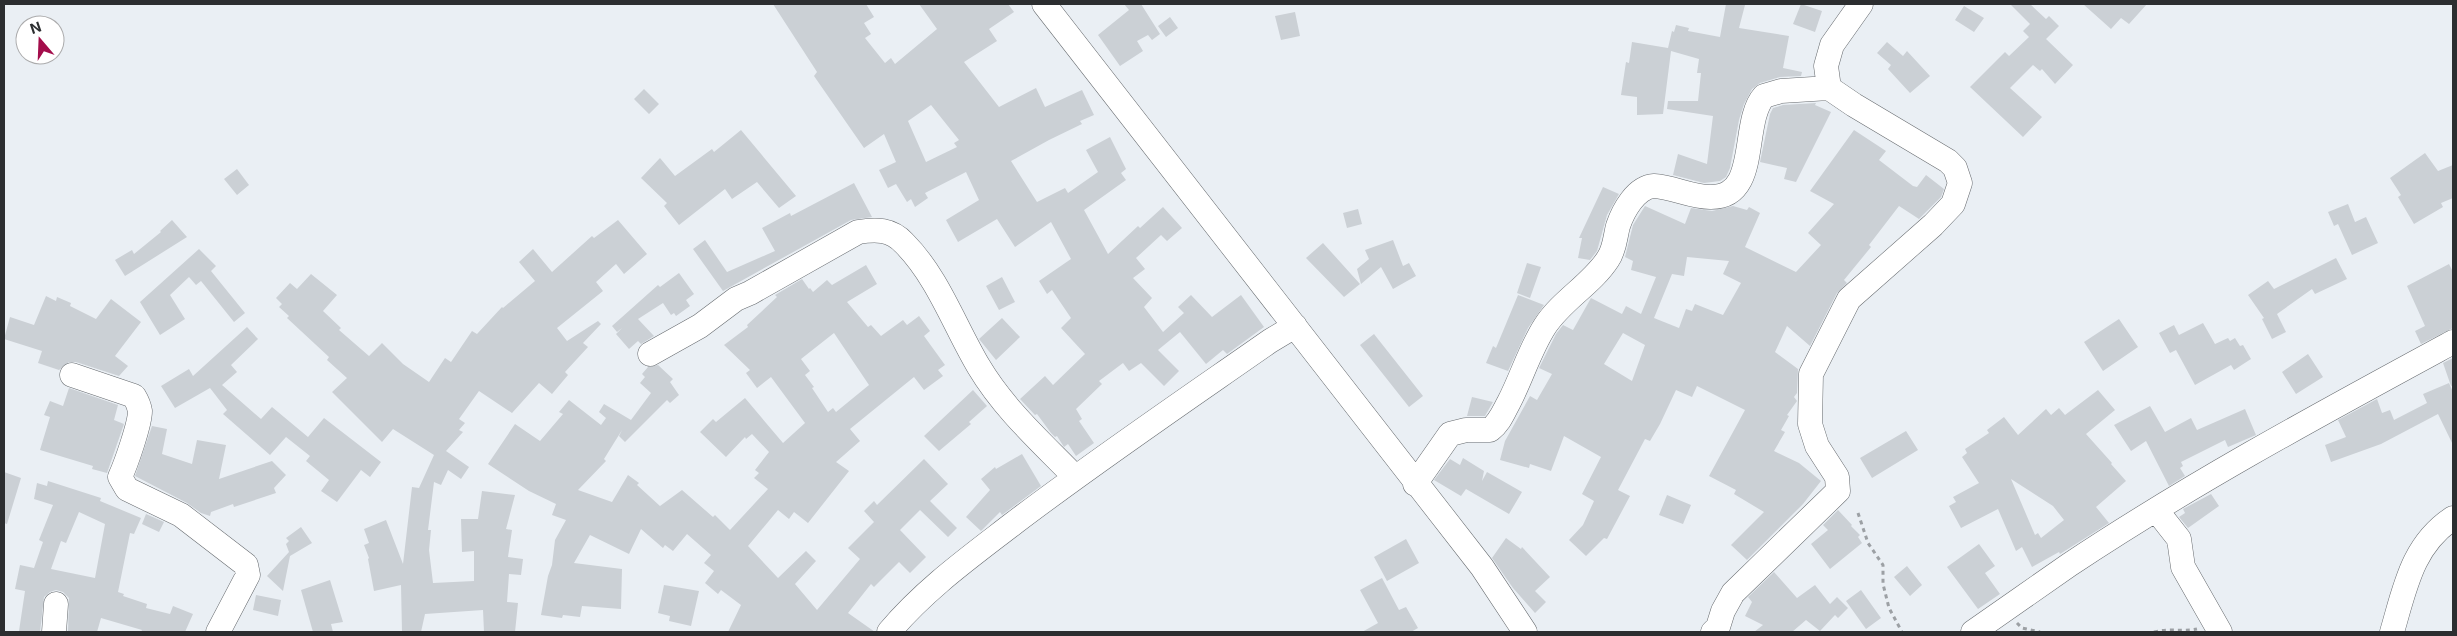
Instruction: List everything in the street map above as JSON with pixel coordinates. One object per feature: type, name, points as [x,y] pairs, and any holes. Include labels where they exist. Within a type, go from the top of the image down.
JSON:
[{"type":"street","points":[[1829,88],[1826,66],[1832,45],[1861,4]]},
{"type":"street","points":[[1054,7],[1294,326],[1415,484],[1482,567],[1525,632]]},
{"type":"street","points":[[1415,484],[1450,434],[1466,430],[1490,430],[1498,424],[1519,384],[1545,326],[1556,311],[1607,261],[1619,224],[1638,192],[1648,186],[1654,186],[1709,197],[1726,196],[1735,190],[1744,171],[1757,107],[1764,96],[1780,91],[1829,88],[1869,115],[1948,161],[1958,174],[1959,191],[1953,204],[1933,225],[1849,299],[1811,374],[1810,424],[1817,446],[1837,477],[1838,491],[1733,593],[1723,611],[1718,627],[1713,632]]},
{"type":"street","points":[[650,354],[700,326],[736,299],[858,232],[873,229],[889,232],[904,242],[930,278],[980,369],[1016,417],[1075,477]]},
{"type":"street","points":[[889,632],[904,613],[938,582],[1075,477],[1294,326]]},
{"type":"street","points":[[1973,632],[2071,564],[2157,511],[2336,405],[2453,342]]},
{"type":"street","points":[[72,376],[134,396],[138,403],[140,412],[120,477],[124,486],[181,515],[246,565],[248,576],[218,632]]},
{"type":"street","points":[[2157,511],[2179,539],[2183,567],[2218,628]]},
{"type":"street","points":[[2392,632],[2416,559],[2429,538],[2453,518]]},
{"type":"street","points":[[54,632],[56,604]]},
{"type":"path","points":[[1858,513],[1868,543],[1883,565],[1882,584],[1889,608],[1902,632]]},
{"type":"path","points":[[2154,632],[2166,629],[2186,631],[2218,628]]},
{"type":"building","points":[[773,4],[866,4],[874,17],[864,23],[871,34],[865,38],[885,63],[891,58],[895,64],[937,29],[919,4],[1008,4],[1014,12],[989,29],[997,41],[964,62],[999,107],[1036,88],[1045,107],[1082,90],[1094,115],[1080,121],[1082,124],[1011,161],[1037,202],[1065,188],[1068,193],[1098,172],[1086,150],[1110,137],[1126,169],[1121,173],[1126,180],[1084,210],[1108,254],[1138,226],[1140,228],[1163,207],[1182,228],[1167,241],[1161,235],[1136,258],[1145,269],[1133,278],[1152,298],[1144,307],[1163,332],[1184,313],[1178,307],[1191,295],[1212,317],[1241,295],[1264,327],[1227,354],[1223,350],[1206,364],[1180,332],[1158,350],[1179,371],[1164,386],[1141,363],[1129,371],[1123,363],[1099,381],[1102,384],[1076,409],[1082,419],[1079,421],[1094,443],[1076,456],[1068,444],[1064,447],[1057,436],[1055,437],[1051,433],[1037,414],[1035,415],[1020,399],[1045,376],[1053,385],[1085,354],[1061,328],[1071,318],[1052,290],[1047,294],[1039,281],[1071,259],[1051,222],[1015,247],[997,219],[958,242],[946,220],[979,200],[966,172],[925,193],[928,198],[915,207],[911,199],[907,202],[896,184],[888,188],[879,170],[896,162],[884,134],[864,148],[814,76],[817,72]],"holes":[[[931,105],[959,140],[954,143],[957,147],[926,162],[908,121]]]},
{"type":"building","points":[[1124,4],[1141,4],[1160,34],[1152,40],[1148,35],[1137,41],[1143,51],[1120,66],[1098,35],[1129,10]]},
{"type":"building","points":[[1726,4],[1745,5],[1739,28],[1789,36],[1783,68],[1802,72],[1801,76],[1780,77],[1760,83],[1752,89],[1744,104],[1739,120],[1730,168],[1726,177],[1720,181],[1704,183],[1673,175],[1678,154],[1707,164],[1713,116],[1667,109],[1668,101],[1698,101],[1701,73],[1697,73],[1699,59],[1671,51],[1663,114],[1637,115],[1637,97],[1621,95],[1626,62],[1629,63],[1632,42],[1668,48],[1672,31],[1674,32],[1676,25],[1689,28],[1688,31],[1720,37]]},
{"type":"building","points":[[1801,4],[1822,11],[1815,32],[1793,24]]},
{"type":"building","points":[[2010,4],[2030,4],[2046,19],[2049,16],[2059,26],[2046,39],[2073,65],[2055,84],[2042,69],[2040,71],[2033,65],[2010,88],[2042,117],[2023,137],[1970,87],[2005,52],[2009,56],[2029,37],[2023,31],[2030,24]]},
{"type":"building","points":[[2083,4],[2147,4],[2129,24],[2121,18],[2111,29]]},
{"type":"building","points":[[1964,6],[1984,18],[1974,32],[1955,20]]},
{"type":"building","points":[[1295,12],[1300,36],[1281,40],[1275,16]]},
{"type":"building","points":[[1170,17],[1178,28],[1166,37],[1158,26]]},
{"type":"building","points":[[1887,42],[1903,56],[1907,51],[1930,76],[1910,93],[1888,69],[1891,65],[1877,53]]},
{"type":"building","points":[[644,89],[659,104],[649,114],[634,99]]},
{"type":"building","points":[[1816,103],[1815,105],[1831,112],[1796,182],[1784,179],[1787,168],[1760,162],[1770,114],[1773,108],[1783,105]]},
{"type":"building","points":[[741,130],[796,196],[779,208],[757,182],[732,199],[725,189],[679,225],[664,206],[667,203],[641,178],[660,158],[675,176],[712,149],[714,152]]},
{"type":"building","points":[[1854,130],[1886,151],[1879,160],[1913,186],[1917,187],[1926,175],[1944,189],[1941,197],[1919,219],[1899,206],[1869,245],[1871,247],[1844,280],[1847,283],[1837,293],[1810,346],[1787,326],[1775,352],[1798,369],[1797,393],[1794,397],[1797,401],[1787,415],[1789,416],[1781,430],[1785,432],[1774,451],[1799,463],[1821,481],[1803,504],[1747,560],[1731,545],[1764,512],[1734,494],[1736,490],[1709,476],[1745,410],[1697,386],[1692,397],[1676,390],[1660,424],[1650,441],[1645,439],[1618,490],[1630,496],[1607,539],[1604,538],[1586,556],[1569,540],[1583,525],[1594,501],[1582,494],[1601,457],[1564,436],[1551,471],[1530,464],[1529,468],[1500,460],[1505,441],[1530,396],[1537,400],[1552,374],[1539,368],[1556,334],[1563,325],[1573,330],[1591,298],[1622,314],[1626,306],[1641,314],[1656,277],[1631,270],[1633,261],[1625,257],[1633,225],[1645,206],[1685,224],[1691,208],[1712,211],[1733,206],[1747,210],[1749,207],[1760,213],[1745,247],[1796,272],[1821,245],[1808,233],[1834,204],[1810,191]],"holes":[[[1687,257],[1729,261],[1723,274],[1741,283],[1723,315],[1695,304],[1692,311],[1686,309],[1679,328],[1654,318],[1672,274],[1684,276]],[[1623,333],[1645,345],[1632,381],[1604,364]]]},
{"type":"building","points":[[2425,153],[2438,171],[2453,165],[2453,198],[2441,203],[2443,207],[2414,224],[2398,197],[2401,195],[2390,178]]},
{"type":"building","points":[[237,169],[249,185],[237,195],[224,179]]},
{"type":"building","points":[[854,183],[872,217],[851,220],[723,291],[693,249],[705,240],[727,272],[775,251],[762,228],[790,213],[791,216]]},
{"type":"building","points":[[1603,187],[1619,194],[1607,215],[1597,251],[1590,260],[1578,258],[1582,238],[1579,238]]},
{"type":"building","points":[[2348,204],[2355,222],[2366,217],[2378,243],[2352,255],[2338,224],[2334,226],[2328,212]]},
{"type":"building","points":[[1358,209],[1362,224],[1347,228],[1343,213]]},
{"type":"building","points":[[172,220],[187,237],[125,276],[115,260],[132,250],[134,254],[161,232]]},
{"type":"building","points":[[618,220],[647,254],[624,274],[616,264],[596,282],[603,291],[557,328],[567,341],[598,321],[601,324],[583,343],[588,347],[565,372],[568,375],[552,394],[539,383],[512,413],[479,391],[459,419],[465,423],[459,430],[463,432],[446,451],[469,467],[461,479],[448,470],[441,485],[434,482],[428,530],[431,530],[429,550],[433,583],[474,581],[474,551],[462,552],[461,519],[478,519],[482,491],[515,495],[506,529],[512,530],[508,557],[523,559],[521,575],[509,574],[507,602],[518,603],[515,632],[484,632],[483,610],[425,614],[421,632],[402,632],[401,585],[374,591],[369,558],[364,545],[369,543],[364,529],[386,520],[403,564],[412,487],[419,488],[434,455],[393,429],[382,442],[332,392],[347,378],[327,360],[329,357],[287,318],[289,316],[279,307],[282,304],[276,298],[290,283],[297,289],[311,274],[337,295],[323,311],[341,328],[339,330],[369,356],[382,343],[403,364],[429,382],[445,358],[451,362],[472,331],[477,334],[502,307],[535,281],[519,262],[533,249],[552,272],[592,236],[594,238]]},
{"type":"building","points":[[1393,240],[1403,266],[1409,263],[1416,276],[1393,289],[1381,267],[1361,284],[1357,269],[1369,259],[1365,250]]},
{"type":"building","points":[[1323,243],[1360,284],[1344,297],[1306,258]]},
{"type":"building","points":[[199,249],[216,266],[211,271],[245,313],[234,322],[201,281],[196,285],[189,277],[170,295],[185,319],[160,335],[140,302]]},
{"type":"building","points":[[2336,258],[2347,279],[2315,294],[2312,289],[2277,314],[2286,332],[2272,339],[2262,319],[2264,318],[2248,295],[2268,281],[2274,289]]},
{"type":"building","points":[[1527,263],[1541,267],[1530,298],[1517,293]]},
{"type":"building","points":[[2449,264],[2453,272],[2453,328],[2421,344],[2415,331],[2425,326],[2407,286]]},
{"type":"building","points":[[866,265],[877,284],[847,302],[868,327],[871,325],[881,336],[903,320],[907,325],[919,316],[930,331],[924,336],[945,365],[938,370],[943,376],[924,390],[914,377],[850,429],[860,441],[836,462],[849,471],[808,523],[794,512],[789,519],[778,510],[748,546],[778,578],[806,551],[816,561],[795,584],[817,610],[860,559],[848,548],[874,522],[864,511],[874,501],[877,505],[924,459],[948,484],[930,501],[957,528],[948,537],[920,510],[900,530],[926,557],[910,573],[899,562],[874,587],[871,584],[848,613],[875,632],[728,632],[741,605],[721,590],[718,594],[705,583],[714,571],[704,563],[711,555],[687,534],[673,551],[665,545],[663,548],[641,529],[629,554],[590,535],[574,563],[622,569],[621,609],[582,606],[580,617],[563,615],[562,618],[541,615],[548,576],[552,565],[555,540],[566,520],[552,515],[556,504],[529,491],[488,464],[515,424],[540,441],[563,414],[559,412],[569,400],[601,425],[606,418],[599,412],[604,404],[631,420],[651,393],[640,383],[645,377],[642,374],[648,367],[658,365],[673,379],[670,382],[679,395],[670,403],[667,400],[625,442],[619,436],[622,430],[604,459],[606,461],[578,490],[612,502],[628,475],[639,483],[637,485],[660,506],[682,490],[713,517],[715,515],[730,530],[768,489],[754,478],[759,473],[755,470],[769,452],[752,434],[746,439],[745,437],[726,457],[700,432],[713,419],[716,422],[745,398],[783,443],[805,423],[771,377],[757,388],[746,373],[750,370],[724,345],[748,327],[747,325],[777,297],[775,295],[802,279],[813,292],[827,280],[832,285]],"holes":[[[834,333],[869,385],[836,412],[833,408],[828,412],[805,375],[810,371],[801,359]]]},
{"type":"building","points":[[679,273],[694,294],[686,300],[690,306],[676,316],[674,313],[671,315],[663,303],[638,319],[654,336],[641,344],[638,341],[629,349],[616,334],[622,328],[617,332],[612,326],[658,285],[660,287]]},
{"type":"building","points":[[1002,277],[1015,302],[999,310],[986,286]]},
{"type":"building","points":[[1518,295],[1544,305],[1528,328],[1508,371],[1486,363],[1493,346],[1496,348]]},
{"type":"building","points":[[46,296],[56,301],[57,297],[71,303],[70,306],[96,319],[111,299],[141,322],[115,356],[128,366],[119,376],[76,362],[69,362],[59,370],[38,363],[42,351],[4,339],[10,317],[34,325]]},
{"type":"building","points":[[1002,318],[1020,337],[996,360],[979,339]]},
{"type":"building","points":[[2119,319],[2138,347],[2103,371],[2084,342]]},
{"type":"building","points":[[2203,323],[2215,344],[2228,338],[2230,341],[2235,338],[2240,346],[2243,345],[2251,359],[2234,370],[2231,365],[2195,385],[2176,350],[2170,353],[2159,333],[2174,325],[2179,335]]},
{"type":"building","points":[[247,327],[258,339],[231,365],[237,372],[222,385],[261,419],[272,407],[308,437],[324,418],[381,462],[370,477],[361,470],[337,502],[321,491],[329,480],[306,461],[310,456],[286,437],[270,455],[223,414],[227,410],[210,388],[175,408],[161,386],[189,369],[193,376]]},
{"type":"building","points":[[1374,334],[1423,396],[1409,407],[1360,345]]},
{"type":"building","points":[[2308,354],[2323,377],[2296,394],[2282,372]]},
{"type":"building","points":[[2453,358],[2453,385],[2451,386],[2443,363]]},
{"type":"building","points":[[2449,383],[2453,392],[2453,445],[2438,414],[2381,444],[2331,462],[2325,445],[2346,437],[2338,420],[2377,399],[2382,413],[2390,410],[2394,420],[2427,403],[2423,394]]},
{"type":"building","points":[[69,388],[118,405],[114,420],[124,424],[107,473],[92,469],[93,466],[40,450],[50,417],[44,415],[50,401],[63,406]]},
{"type":"building","points":[[973,390],[987,406],[969,422],[971,424],[939,451],[924,436]]},
{"type":"building","points":[[2098,390],[2115,410],[2086,434],[2126,481],[2096,507],[2109,523],[2060,554],[2059,552],[2032,567],[2022,547],[2016,551],[1998,509],[1961,528],[1949,506],[1956,502],[1953,497],[1979,483],[1962,457],[1967,453],[1965,449],[1989,433],[1987,430],[2004,417],[2018,435],[2046,409],[2051,415],[2059,408],[2065,415]],"holes":[[[2011,479],[2053,506],[2064,520],[2041,538],[2038,533],[2035,535]]]},
{"type":"building","points":[[1472,397],[1493,402],[1485,416],[1467,416]]},
{"type":"building","points":[[2150,406],[2165,432],[2191,418],[2197,430],[2245,409],[2256,435],[2228,447],[2225,440],[2181,462],[2183,466],[2180,468],[2185,476],[2169,486],[2146,441],[2131,451],[2114,425]]},
{"type":"building","points":[[152,426],[167,429],[162,454],[192,464],[197,440],[226,445],[219,479],[272,461],[286,475],[274,488],[276,493],[234,507],[233,504],[211,512],[210,516],[201,513],[187,503],[135,476]]},
{"type":"building","points":[[1906,431],[1918,450],[1872,478],[1860,458]]},
{"type":"building","points":[[1022,454],[1041,486],[1002,515],[1000,512],[981,531],[966,517],[990,490],[981,479],[995,467],[996,469]]},
{"type":"building","points":[[1463,458],[1484,471],[1482,481],[1487,472],[1522,492],[1509,514],[1466,489],[1461,496],[1434,480],[1450,459],[1460,465]]},
{"type":"building","points":[[4,472],[21,478],[7,524],[4,523]]},
{"type":"building","points":[[48,481],[101,498],[100,501],[141,518],[134,534],[130,533],[118,592],[124,594],[123,596],[147,604],[146,608],[170,614],[173,606],[193,614],[185,632],[141,632],[142,630],[101,618],[97,632],[68,632],[69,598],[63,592],[56,590],[44,597],[40,632],[19,631],[25,591],[15,589],[20,565],[34,568],[43,542],[39,540],[53,505],[34,499],[37,483],[47,486]],"holes":[[[79,512],[105,524],[95,578],[51,569],[61,541],[66,543]]]},
{"type":"building","points":[[2211,494],[2219,506],[2188,528],[2179,517],[2185,513],[2183,509]]},
{"type":"building","points":[[1667,495],[1691,505],[1683,524],[1659,515]]},
{"type":"building","points":[[1838,510],[1860,535],[1858,537],[1862,543],[1830,569],[1811,544],[1828,530],[1823,525]]},
{"type":"building","points":[[146,514],[164,522],[159,532],[142,524]]},
{"type":"building","points":[[301,527],[312,543],[290,556],[283,591],[267,576],[289,552],[286,544],[289,541],[286,538]]},
{"type":"building","points":[[1506,538],[1521,549],[1522,547],[1550,577],[1535,591],[1546,602],[1535,613],[1513,588],[1492,558]]},
{"type":"building","points":[[1406,539],[1419,563],[1387,581],[1374,557]]},
{"type":"building","points":[[1979,544],[1995,566],[1985,573],[2000,594],[1978,609],[1947,567]]},
{"type":"building","points":[[1907,566],[1922,585],[1910,596],[1894,577]]},
{"type":"building","points":[[1774,572],[1797,598],[1815,585],[1830,604],[1837,597],[1848,608],[1838,618],[1835,615],[1820,631],[1806,620],[1792,632],[1754,632],[1763,625],[1745,616],[1752,602],[1748,597]]},
{"type":"building","points":[[1382,578],[1399,610],[1406,607],[1418,628],[1411,632],[1362,632],[1378,623],[1360,590]]},
{"type":"building","points":[[330,580],[343,622],[331,624],[333,632],[313,632],[301,590]]},
{"type":"building","points":[[664,585],[699,591],[691,626],[669,621],[670,616],[658,613]]},
{"type":"building","points":[[1861,590],[1881,618],[1866,629],[1846,601]]},
{"type":"building","points":[[256,595],[281,600],[278,616],[253,610]]}]
